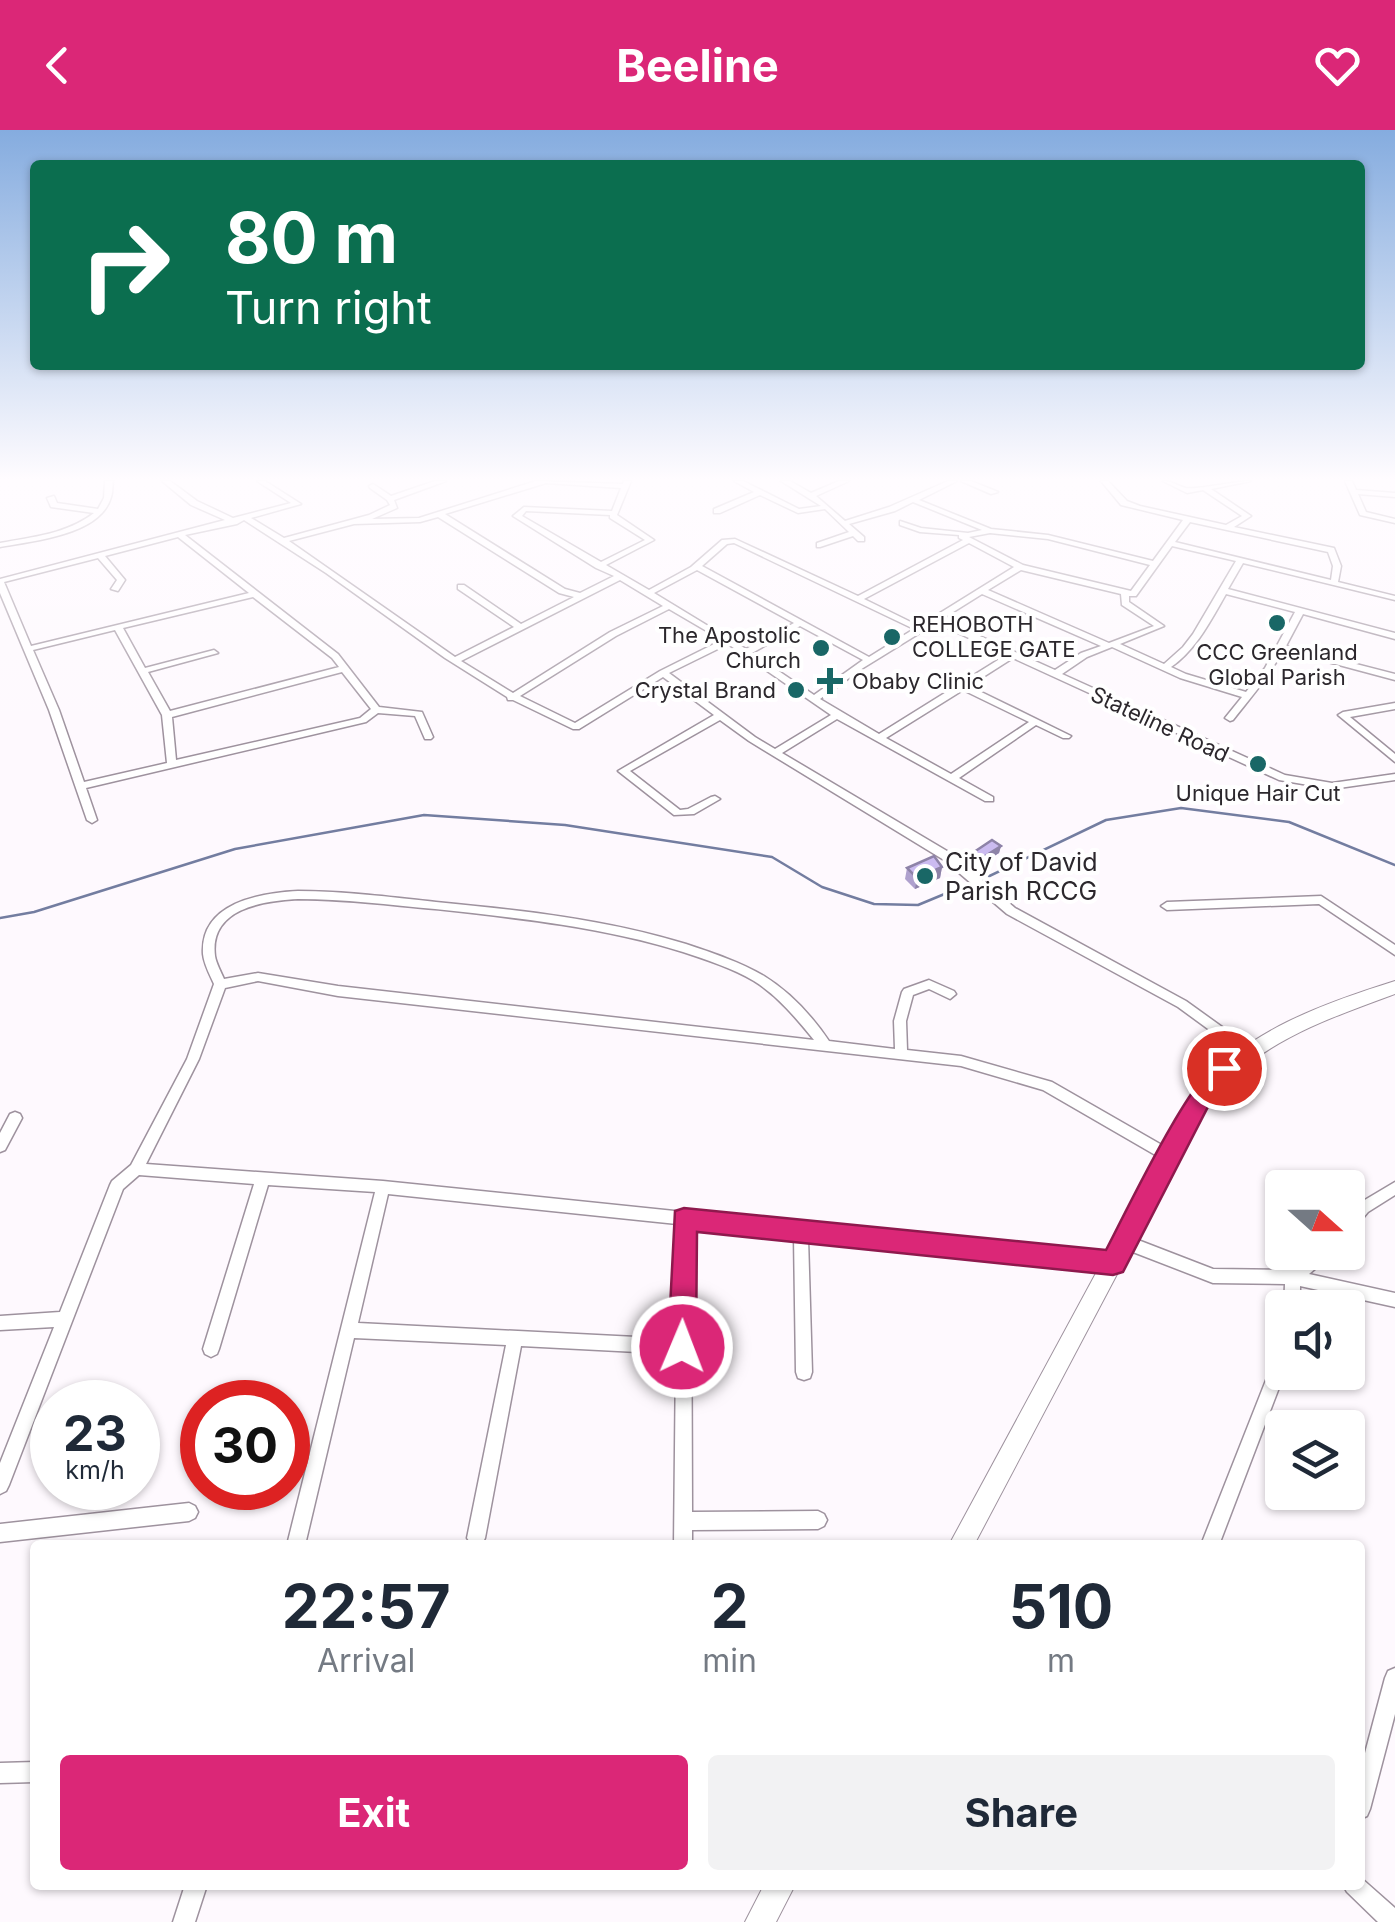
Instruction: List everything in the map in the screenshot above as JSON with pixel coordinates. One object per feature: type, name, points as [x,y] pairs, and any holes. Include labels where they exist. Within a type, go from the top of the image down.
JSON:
[{"type":"main road","points":[[964,1540],[1202,1094],[1244,1050],[1290,1027],[1395,986]]},
{"type":"main road","points":[[760,1922],[777,1890]]},
{"type":"street","points":[[67,565],[0,582],[92,820]]},
{"type":"street","points":[[108,565],[121,580],[116,589]]},
{"type":"street","points":[[218,565],[335,656],[376,710]]},
{"type":"street","points":[[320,565],[511,698],[580,727],[663,673],[728,640]]},
{"type":"street","points":[[520,565],[562,591],[580,596]]},
{"type":"street","points":[[785,565],[920,629]]},
{"type":"street","points":[[858,599],[917,565]]},
{"type":"street","points":[[1014,565],[1138,592],[1152,565]]},
{"type":"street","points":[[1164,668],[1178,660],[1196,637],[1237,565]]},
{"type":"street","points":[[1259,565],[1395,598]]},
{"type":"street","points":[[1334,583],[1338,573],[1335,565]]},
{"type":"street","points":[[600,566],[728,640],[837,715],[990,799]]},
{"type":"street","points":[[647,594],[698,567],[869,660]]},
{"type":"street","points":[[814,699],[869,660],[1020,568]]},
{"type":"street","points":[[455,660],[619,578]]},
{"type":"street","points":[[461,586],[520,627]]},
{"type":"street","points":[[1222,590],[1395,636]]},
{"type":"street","points":[[983,591],[1164,668],[1249,696]]},
{"type":"street","points":[[1054,675],[1110,644],[1161,624],[1124,603],[1125,591]]},
{"type":"street","points":[[28,648],[119,630],[254,594]]},
{"type":"street","points":[[511,698],[613,634],[669,606]]},
{"type":"street","points":[[1230,718],[1249,696],[1300,611]]},
{"type":"street","name":"Stateline Road","points":[[935,620],[1283,778],[1344,786],[1395,776]]},
{"type":"street","points":[[747,652],[800,623]]},
{"type":"street","points":[[119,630],[167,714],[172,766]]},
{"type":"street","points":[[1280,647],[1395,677]]},
{"type":"street","points":[[143,671],[214,653]]},
{"type":"street","points":[[880,738],[1011,655]]},
{"type":"street","points":[[167,714],[342,669]]},
{"type":"street","points":[[663,673],[775,753],[948,858],[1011,912],[1182,1004],[1244,1050]]},
{"type":"street","points":[[960,685],[1066,736]]},
{"type":"street","points":[[1395,706],[1343,717],[1395,759]]},
{"type":"street","points":[[78,786],[363,720],[376,710],[419,714],[428,737]]},
{"type":"street","points":[[715,799],[690,812],[678,812],[623,772],[720,715]]},
{"type":"street","points":[[775,753],[837,715]]},
{"type":"street","points":[[952,778],[1035,722]]},
{"type":"street","points":[[0,1486],[117,1185],[136,1169],[193,1059],[220,984],[209,956],[212,930],[245,903],[288,896],[384,900],[633,936],[723,961],[783,994],[823,1042]]},
{"type":"street","points":[[1168,906],[1321,900],[1395,951]]},
{"type":"street","points":[[220,984],[258,977],[338,991],[901,1051],[1020,1075],[1086,1105],[1170,1156]]},
{"type":"street","points":[[901,1051],[900,1022],[908,992],[929,984],[950,994]]},
{"type":"street","points":[[0,1146],[15,1118]]},
{"type":"street","points":[[136,1169],[384,1187],[1113,1263]]},
{"type":"street","points":[[211,1349],[262,1178]]},
{"type":"street","points":[[297,1540],[384,1187]]},
{"type":"street","points":[[1365,1206],[1395,1188]]},
{"type":"street","points":[[682,1540],[684,1219]]},
{"type":"street","points":[[801,1231],[804,1372]]},
{"type":"street","points":[[1125,1242],[1212,1276],[1294,1278],[1395,1300]]},
{"type":"street","points":[[1294,1278],[1306,1270]]},
{"type":"street","points":[[1293,1290],[1294,1278]]},
{"type":"street","points":[[0,1324],[63,1319]]},
{"type":"street","points":[[350,1330],[682,1347]]},
{"type":"street","points":[[476,1538],[514,1338]]},
{"type":"street","points":[[1212,1540],[1270,1390]]},
{"type":"street","points":[[0,1532],[189,1512]]},
{"type":"street","points":[[683,1520],[818,1520]]},
{"type":"street","points":[[1365,1789],[1395,1678]]},
{"type":"street","points":[[0,1773],[30,1772]]},
{"type":"street","points":[[184,1922],[194,1890]]},
{"type":"street","points":[[1359,1890],[1394,1922]]},
{"type":"building","points":[[992,840],[1001,846],[982,858],[974,852]]},
{"type":"building","points":[[934,856],[942,867],[917,878],[907,868]]},
{"type":"waterway","points":[[979,881],[1106,820],[1181,808],[1289,822],[1395,865]]},
{"type":"waterway","points":[[0,918],[34,912],[235,849],[424,815],[565,825],[772,857],[822,887],[874,904],[918,905],[971,883]]},
{"type":"place","name":"CCC Greenland Global Parish","points":[[1277,623]]},
{"type":"place","name":"REHOBOTH COLLEGE GATE","points":[[892,637]]},
{"type":"place","name":"The Apostolic Church","points":[[821,648]]},
{"type":"place","name":"Obaby Clinic","points":[[830,681]]},
{"type":"place","name":"Crystal Brand","points":[[796,690]]},
{"type":"place","name":"Unique Hair Cut","points":[[1258,764]]},
{"type":"place","name":"City of David Parish RCCG","points":[[925,876]]},
{"type":"route","points":[[682,1347],[684,1219],[1113,1263],[1202,1094],[1224,1068]]}]
